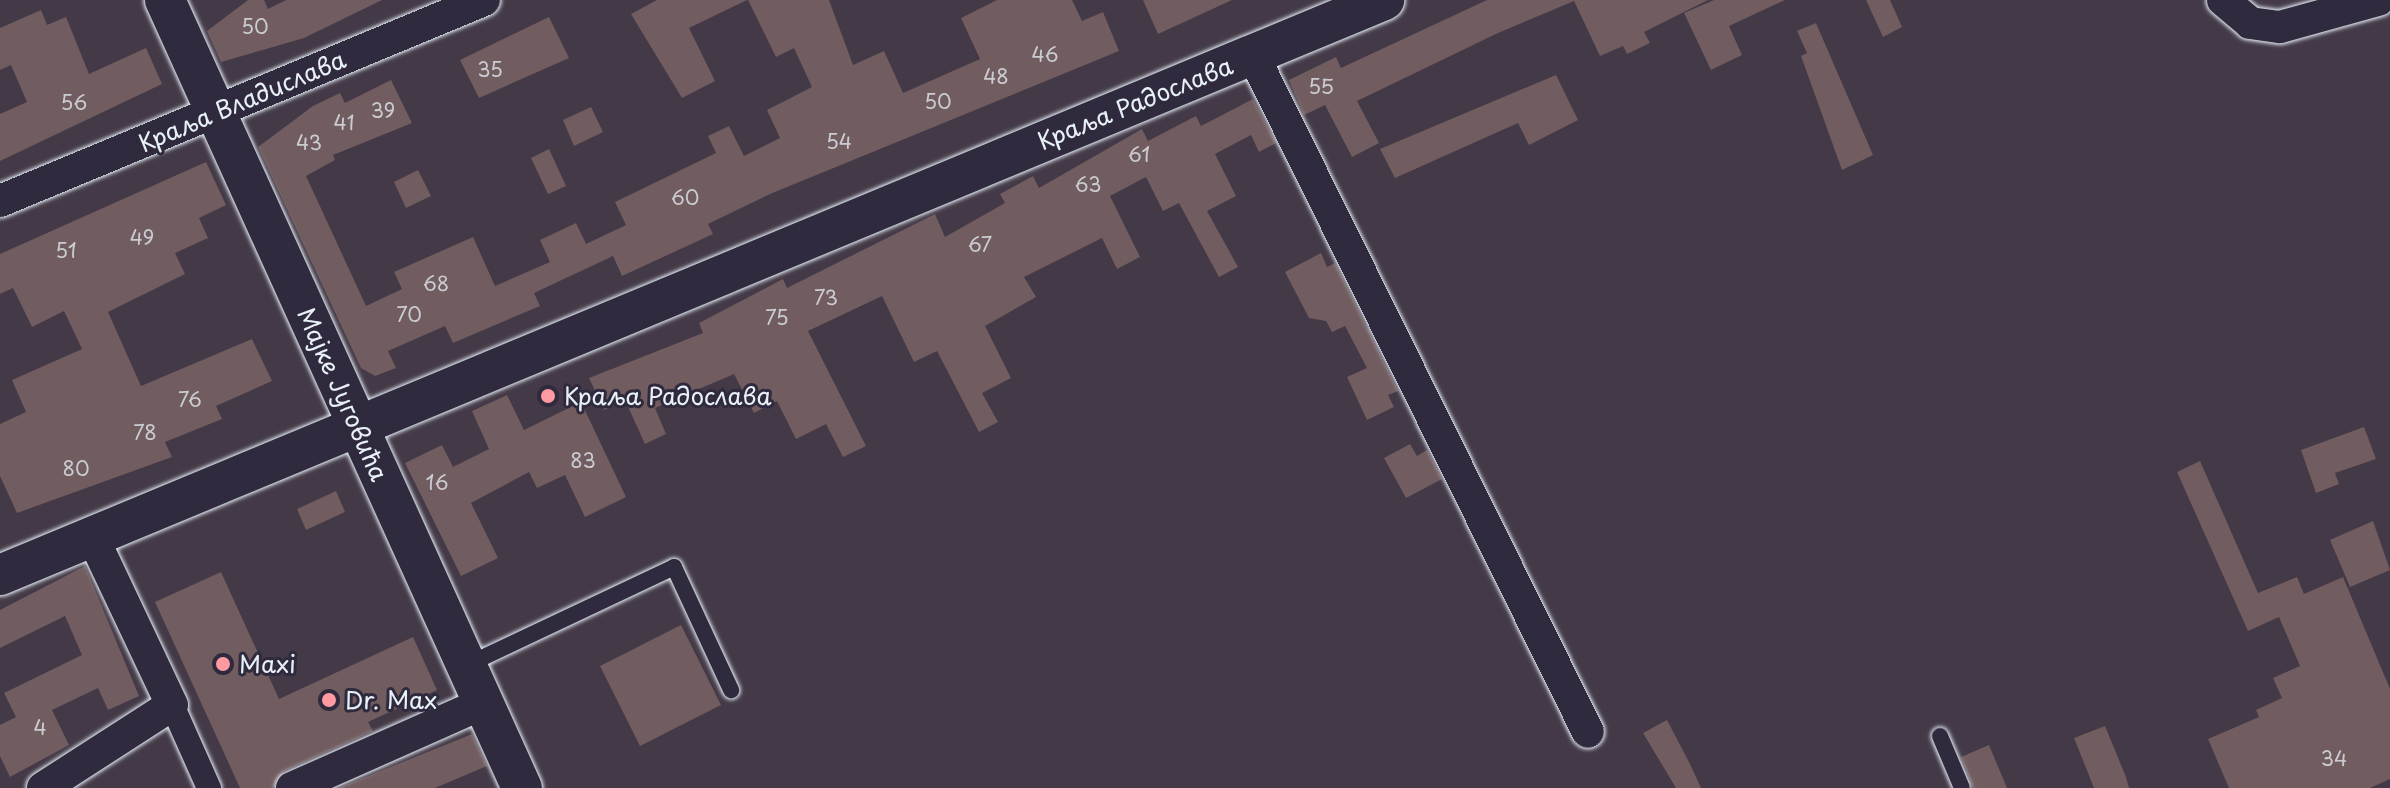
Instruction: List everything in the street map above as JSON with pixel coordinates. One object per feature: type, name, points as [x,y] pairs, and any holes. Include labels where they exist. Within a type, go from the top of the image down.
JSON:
[{"type":"street","name":"Мајке Југовића","points":[[165,0],[522,788]]},
{"type":"street","name":"Краља Владислава","points":[[0,201],[484,0]]},
{"type":"street","name":"Краља Радослава","points":[[0,575],[356,421],[1384,0]]},
{"type":"street","points":[[2223,0],[2250,23],[2280,27],[2378,0]]},
{"type":"street","points":[[1253,55],[1588,732]]},
{"type":"street","points":[[92,536],[209,788]]},
{"type":"street","points":[[292,788],[484,703]]},
{"type":"street","points":[[43,788],[172,705]]},
{"type":"lane","points":[[467,665],[674,567],[731,690]]},
{"type":"lane","points":[[1940,736],[1962,788]]},
{"type":"building","points":[[248,0],[264,0],[268,9],[286,0],[382,0],[304,38],[221,62],[207,31]]},
{"type":"building","points":[[657,0],[747,0],[689,28],[715,81],[682,98],[631,14]]},
{"type":"building","points":[[748,0],[829,0],[853,65],[884,51],[903,93],[980,59],[961,18],[997,0],[1072,0],[1082,21],[1103,12],[1119,51],[770,194],[708,224],[713,234],[622,276],[613,256],[534,293],[540,306],[453,343],[445,326],[388,351],[396,368],[375,376],[361,368],[258,147],[313,106],[340,93],[345,103],[391,80],[412,123],[333,155],[335,160],[306,176],[366,306],[402,289],[394,272],[473,237],[495,286],[550,262],[540,240],[576,223],[586,244],[626,225],[615,202],[716,153],[708,136],[729,126],[744,156],[780,138],[767,110],[812,87],[794,48],[776,57]]},
{"type":"building","points":[[1143,0],[1232,0],[1158,34]]},
{"type":"building","points":[[1487,0],[1708,0],[1644,32],[1650,43],[1627,54],[1623,46],[1600,56],[1574,1],[1498,33],[1357,101],[1379,143],[1352,157],[1325,105],[1304,115],[1289,80],[1336,57],[1341,68]]},
{"type":"building","points":[[1714,0],[1785,0],[1729,26],[1742,55],[1711,70],[1684,13]]},
{"type":"building","points":[[1866,0],[1890,0],[1902,27],[1883,37]]},
{"type":"building","points":[[41,10],[47,25],[66,17],[89,74],[146,48],[162,84],[0,161],[0,114],[27,102],[11,65],[0,70],[0,28]]},
{"type":"building","points":[[549,17],[569,58],[479,98],[460,60]]},
{"type":"building","points":[[1816,23],[1873,155],[1842,170],[1801,56],[1807,53],[1797,31]]},
{"type":"building","points":[[1556,75],[1578,120],[1529,145],[1518,123],[1395,178],[1380,149]]},
{"type":"building","points":[[1253,99],[1276,143],[1259,152],[1251,135],[1215,154],[1236,196],[1207,211],[1238,267],[1219,277],[1179,203],[1163,211],[1146,177],[1110,196],[1140,257],[1117,269],[1102,238],[1024,277],[1036,297],[985,326],[1011,378],[982,393],[998,422],[979,432],[937,351],[914,362],[882,296],[808,331],[866,446],[843,457],[826,424],[796,439],[777,401],[754,413],[734,374],[655,408],[666,434],[645,444],[625,400],[604,410],[589,378],[703,333],[699,323],[783,279],[787,288],[935,214],[945,237],[1005,203],[1000,194],[1033,176],[1039,188],[1142,129],[1148,141],[1196,116],[1201,126]]},
{"type":"building","points":[[591,107],[603,132],[574,146],[563,120]]},
{"type":"building","points":[[549,149],[566,186],[548,194],[531,158]]},
{"type":"building","points":[[206,162],[226,205],[199,218],[208,238],[175,253],[185,274],[108,312],[141,386],[252,339],[272,381],[216,406],[222,419],[165,442],[172,457],[17,513],[0,476],[0,424],[26,412],[12,380],[82,349],[64,311],[32,327],[13,288],[0,294],[0,254]]},
{"type":"building","points":[[418,170],[431,196],[406,208],[394,182]]},
{"type":"building","points":[[1321,253],[1327,267],[1335,263],[1398,391],[1388,395],[1394,407],[1367,420],[1347,377],[1367,368],[1345,326],[1332,332],[1326,321],[1309,318],[1285,272]]},
{"type":"building","points":[[507,395],[524,430],[581,402],[626,497],[585,517],[565,475],[537,488],[529,472],[471,503],[498,558],[461,576],[405,463],[442,445],[453,467],[489,449],[472,411]]},
{"type":"building","points":[[2364,427],[2376,459],[2335,473],[2339,484],[2316,493],[2301,450]]},
{"type":"building","points":[[1410,444],[1417,456],[1427,450],[1442,479],[1406,498],[1384,458]]},
{"type":"building","points":[[2200,461],[2258,593],[2297,577],[2304,594],[2343,577],[2390,689],[2390,779],[2370,788],[2229,788],[2208,739],[2259,717],[2256,710],[2282,698],[2273,678],[2300,666],[2279,617],[2248,631],[2177,472]]},
{"type":"building","points":[[336,491],[345,512],[306,530],[297,509]]},
{"type":"building","points":[[2373,521],[2390,570],[2350,587],[2330,540]]},
{"type":"building","points":[[85,566],[139,696],[108,710],[98,688],[52,710],[69,745],[10,777],[0,756],[0,725],[16,717],[4,693],[82,655],[65,616],[0,648],[0,610]]},
{"type":"building","name":"Maxi","points":[[221,572],[279,699],[413,637],[437,690],[368,722],[373,731],[284,771],[273,788],[240,788],[155,602]]},
{"type":"building","points":[[681,625],[721,705],[640,746],[600,666]]},
{"type":"building","points":[[1667,720],[1701,788],[1676,788],[1643,733]]},
{"type":"building","points":[[2105,726],[2129,788],[2094,788],[2074,738]]},
{"type":"building","points":[[472,734],[487,766],[435,788],[339,788]]},
{"type":"building","points":[[1989,745],[2007,788],[1973,788],[1961,757]]},
{"type":"place","name":"Краља Радослава","points":[[548,396]]},
{"type":"place","name":"Maxi","points":[[223,664]]},
{"type":"place","name":"Dr. Max","points":[[329,700]]}]
